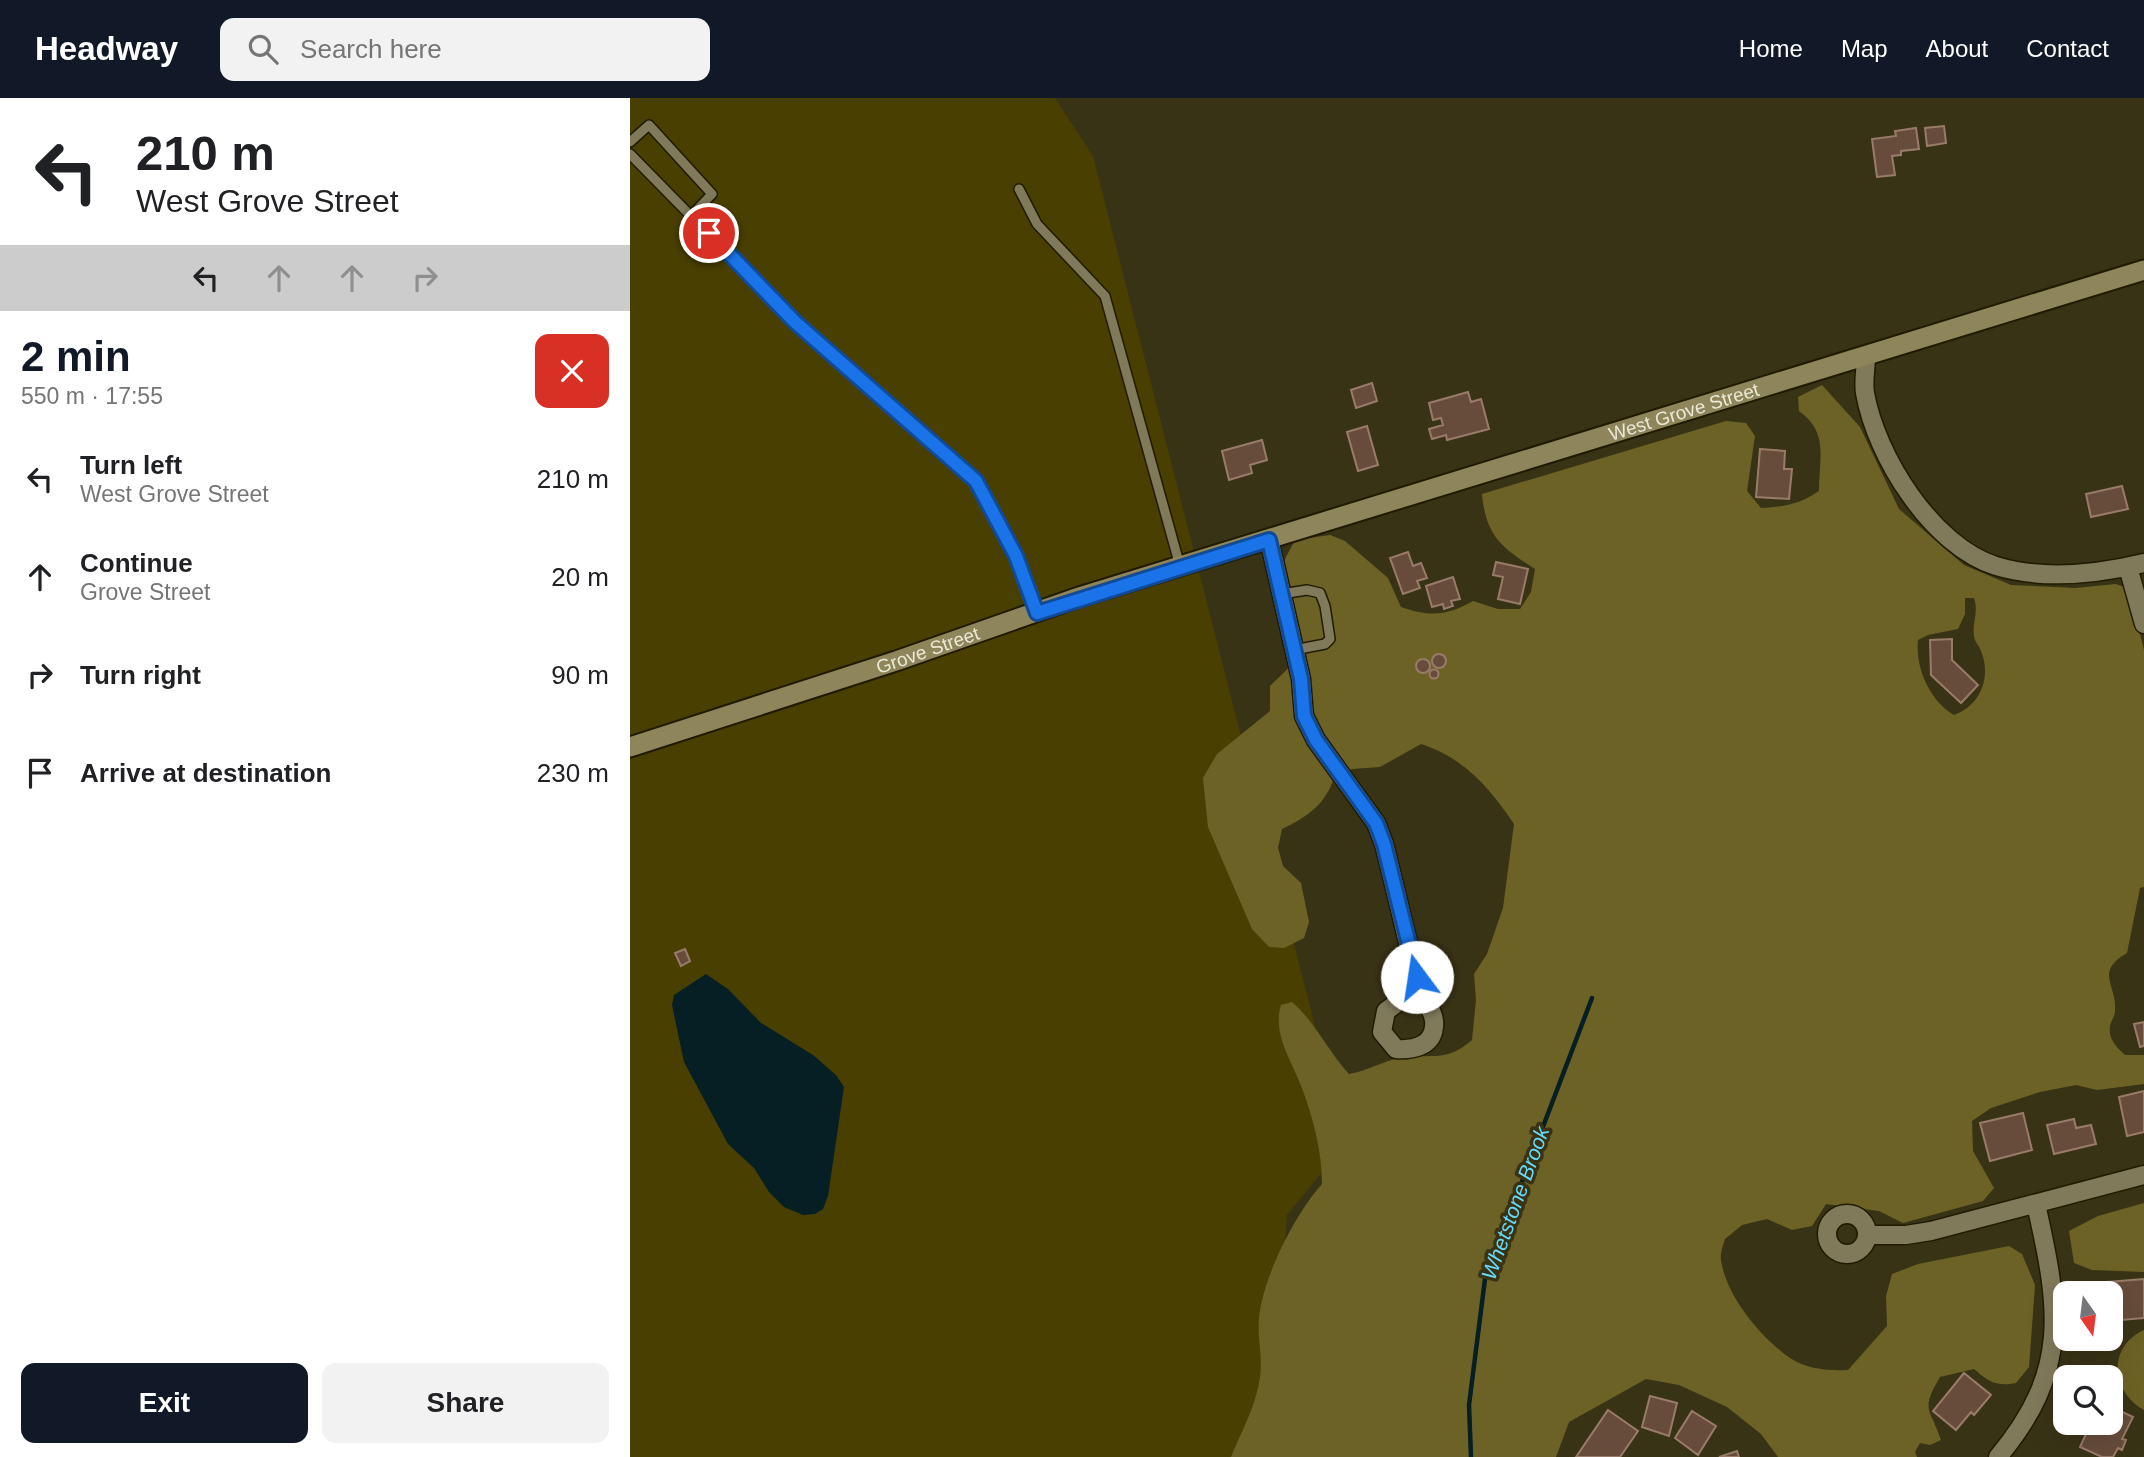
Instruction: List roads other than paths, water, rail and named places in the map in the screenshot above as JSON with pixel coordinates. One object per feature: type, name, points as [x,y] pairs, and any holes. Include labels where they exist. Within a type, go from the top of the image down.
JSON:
[{"type":"main road","name":"West Grove Street","points":[[1225,553],[2144,270]]},
{"type":"main road","name":"Grove Street","points":[[630,747],[1225,553]]},
{"type":"street","points":[[1866,356],[1865,392],[1877,439],[1911,498],[1961,550],[1996,566],[2050,575],[2136,565],[2144,624]]},
{"type":"street","points":[[1269,540],[1301,679],[1304,716],[1316,740],[1376,823],[1384,844],[1419,986]]},
{"type":"street","points":[[1867,1235],[1906,1235],[1931,1231],[2144,1175]]},
{"type":"street","points":[[1998,1457],[2038,1399],[2056,1339],[2053,1287],[2036,1204]]},
{"type":"lane","points":[[630,142],[649,125],[712,194],[692,215]]},
{"type":"lane","points":[[630,154],[795,322],[976,481],[1016,556],[1037,613]]},
{"type":"lane","points":[[1019,189],[1037,224],[1104,296],[1180,566]]},
{"type":"lane","points":[[1281,594],[1307,590],[1320,593],[1325,606],[1330,639],[1325,644],[1294,650]]},
{"type":"water","points":[[706,974],[728,989],[761,1023],[813,1055],[836,1075],[844,1087],[828,1196],[823,1209],[815,1214],[803,1215],[784,1207],[769,1192],[754,1168],[728,1144],[684,1062],[672,1005],[674,995]]},
{"type":"waterway","name":"Whetstone Brook","points":[[1471,1457],[1469,1405],[1485,1279],[1592,998]]}]
